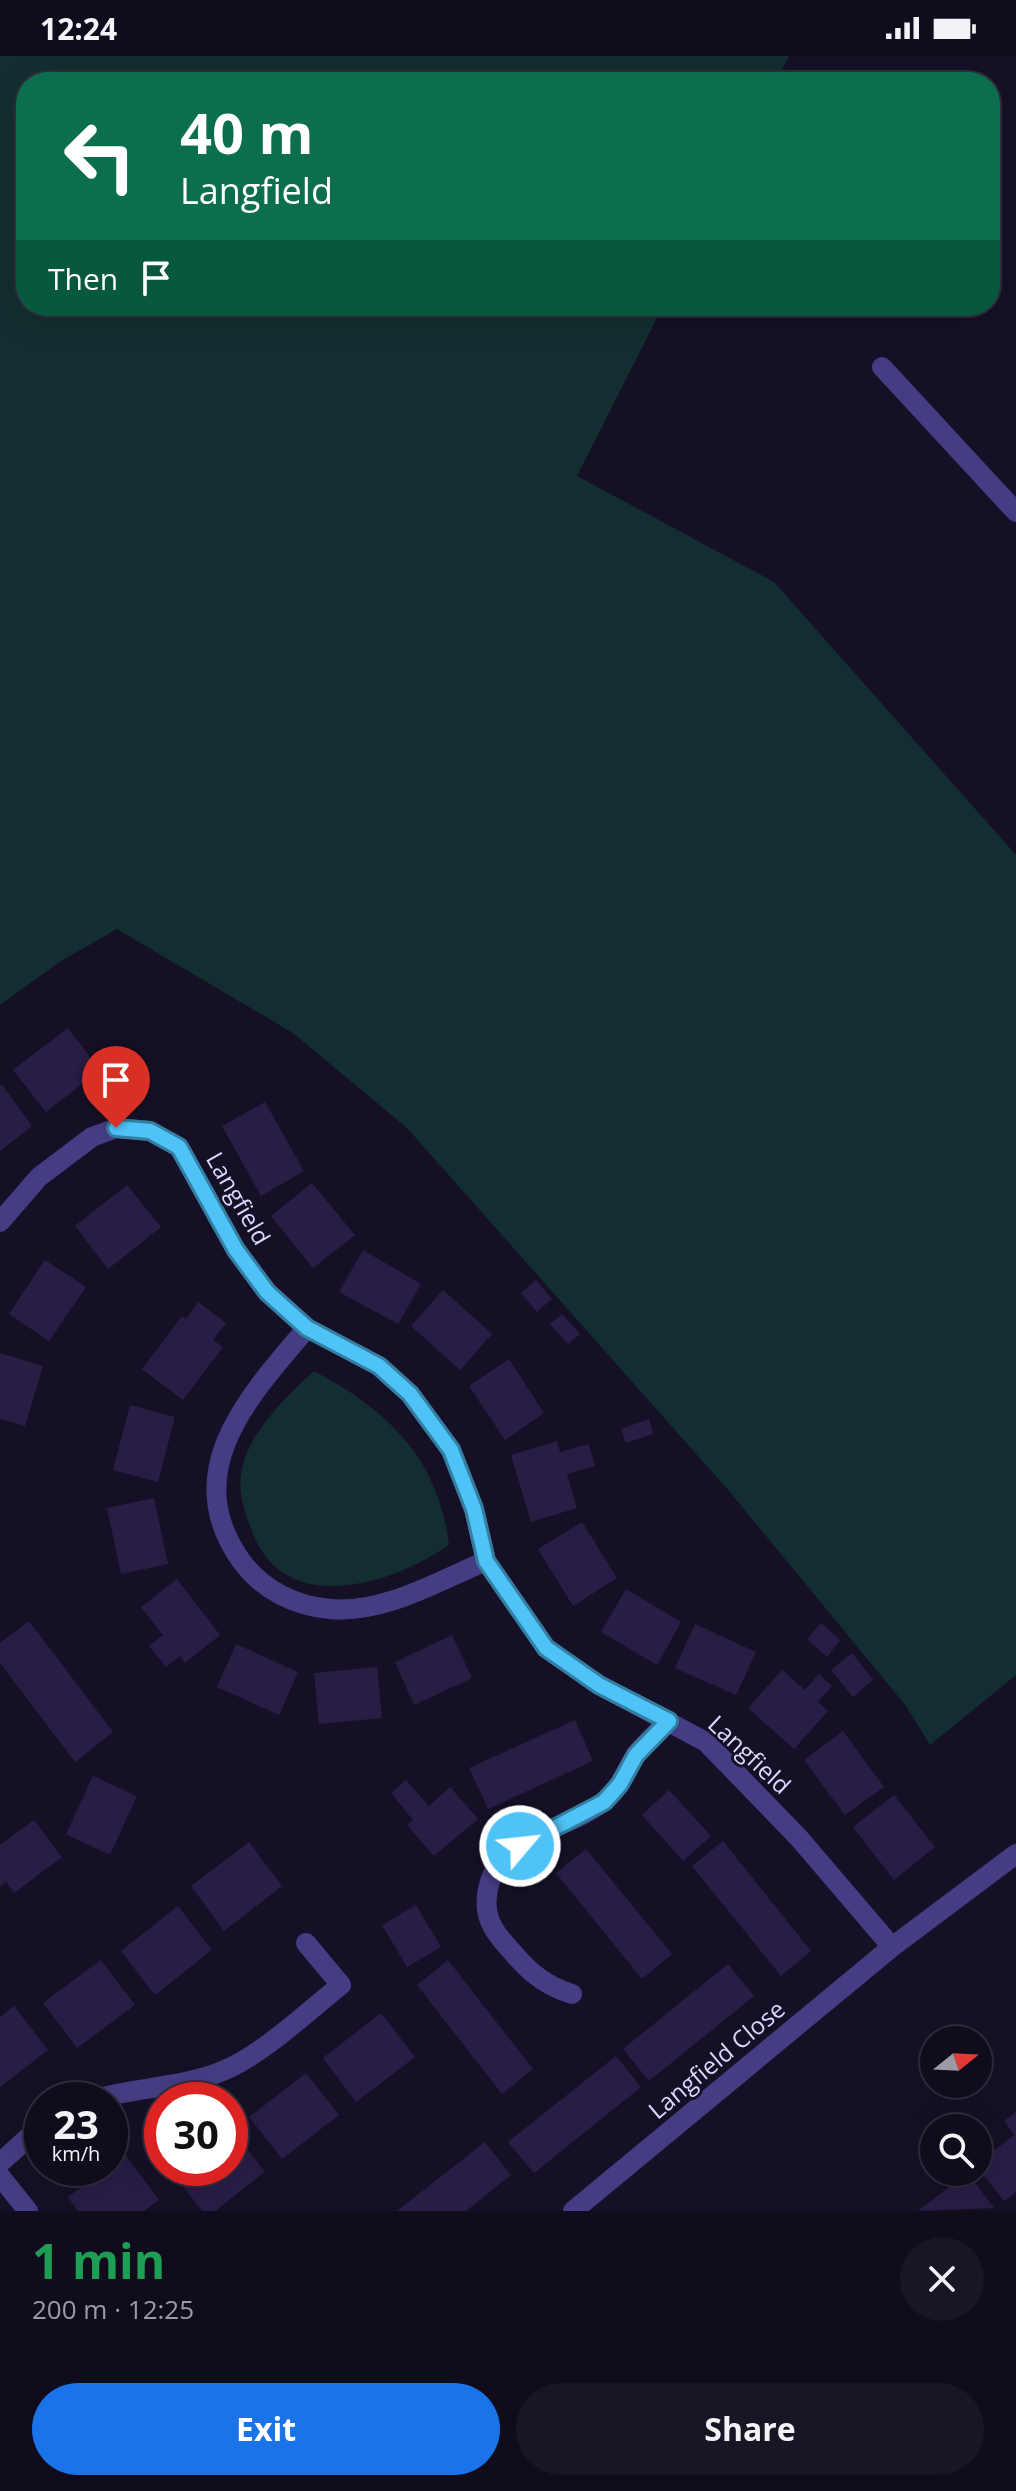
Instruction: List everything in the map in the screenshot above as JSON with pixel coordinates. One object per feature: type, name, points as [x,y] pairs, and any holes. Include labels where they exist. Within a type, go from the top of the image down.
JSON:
[{"type":"street","points":[[882,367],[1016,512]]},
{"type":"street","name":"Langfield","points":[[0,1222],[39,1177],[92,1137],[116,1128],[150,1131],[179,1147],[236,1250],[267,1292],[307,1328],[379,1366],[410,1394],[451,1450],[474,1509],[486,1561],[546,1648],[599,1685],[706,1742],[799,1838],[892,1947]]},
{"type":"street","points":[[307,1328],[258,1386],[234,1423],[218,1458],[216,1490],[226,1540],[246,1568],[267,1590],[331,1609],[386,1601],[486,1561]]},
{"type":"street","points":[[572,1994],[550,1987],[529,1972],[492,1927],[484,1906],[491,1873],[504,1854],[604,1802],[620,1784],[636,1755],[669,1721]]},
{"type":"street","name":"Langfield Close","points":[[573,2211],[892,1947],[1016,1854]]},
{"type":"street","points":[[128,2093],[189,2081],[227,2069],[294,2023],[341,1985],[306,1943]]},
{"type":"street","points":[[0,2163],[24,2141]]},
{"type":"street","points":[[0,2176],[28,2211]]},
{"type":"green space","points":[[0,56],[789,56],[781,72],[16,72],[16,316],[658,316],[577,476],[774,582],[1016,855],[1016,1675],[930,1745],[906,1706],[729,1491],[407,1128],[293,1033],[117,929],[61,961],[0,1005]]},
{"type":"green space","points":[[314,1371],[365,1403],[406,1440],[434,1487],[449,1545],[400,1572],[343,1586],[315,1585],[290,1577],[269,1560],[253,1534],[243,1505],[240,1483],[244,1460],[269,1417]]},
{"type":"building","points":[[68,1028],[100,1070],[46,1112],[13,1070]]},
{"type":"building","points":[[0,1086],[32,1126],[0,1151]]},
{"type":"building","points":[[265,1102],[304,1171],[261,1196],[222,1126]]},
{"type":"building","points":[[312,1183],[355,1235],[313,1268],[271,1216]]},
{"type":"building","points":[[127,1185],[161,1227],[108,1269],[75,1226]]},
{"type":"building","points":[[363,1250],[421,1284],[398,1324],[339,1292]]},
{"type":"building","points":[[45,1260],[86,1287],[49,1341],[9,1314]]},
{"type":"building","points":[[536,1280],[552,1299],[537,1312],[521,1293]]},
{"type":"building","points":[[443,1290],[492,1334],[460,1370],[411,1326]]},
{"type":"building","points":[[198,1302],[226,1323],[213,1340],[223,1347],[183,1400],[142,1369],[182,1316],[186,1319]]},
{"type":"building","points":[[562,1314],[580,1334],[568,1344],[550,1324]]},
{"type":"building","points":[[0,1353],[43,1366],[25,1426],[0,1419]]},
{"type":"building","points":[[509,1359],[544,1413],[505,1440],[469,1386]]},
{"type":"building","points":[[130,1405],[175,1417],[158,1482],[113,1470]]},
{"type":"building","points":[[649,1419],[653,1434],[626,1443],[621,1429]]},
{"type":"building","points":[[557,1441],[560,1452],[589,1444],[595,1466],[567,1474],[577,1508],[531,1522],[511,1455]]},
{"type":"building","points":[[154,1498],[168,1564],[121,1574],[107,1508]]},
{"type":"building","points":[[582,1522],[617,1578],[573,1606],[538,1549]]},
{"type":"building","points":[[177,1579],[220,1635],[185,1663],[180,1656],[166,1667],[149,1646],[163,1635],[141,1607]]},
{"type":"building","points":[[626,1589],[681,1622],[657,1665],[601,1632]]},
{"type":"building","points":[[29,1621],[113,1732],[75,1762],[0,1663],[0,1643]]},
{"type":"building","points":[[821,1623],[840,1640],[827,1657],[807,1639]]},
{"type":"building","points":[[695,1624],[756,1652],[736,1695],[675,1668]]},
{"type":"building","points":[[452,1635],[472,1678],[414,1705],[395,1662]]},
{"type":"building","points":[[236,1644],[298,1672],[279,1715],[217,1687]]},
{"type":"building","points":[[852,1653],[873,1680],[853,1697],[831,1670]]},
{"type":"building","points":[[377,1667],[382,1718],[319,1724],[314,1673]]},
{"type":"building","points":[[782,1670],[805,1690],[819,1674],[832,1686],[818,1702],[828,1711],[794,1749],[748,1708]]},
{"type":"building","points":[[575,1720],[593,1761],[488,1809],[469,1768]]},
{"type":"building","points":[[843,1731],[884,1787],[845,1815],[804,1760]]},
{"type":"building","points":[[93,1776],[137,1796],[110,1855],[66,1834]]},
{"type":"building","points":[[406,1780],[429,1806],[450,1787],[478,1819],[434,1856],[407,1825],[413,1820],[391,1793]]},
{"type":"building","points":[[669,1790],[711,1836],[683,1861],[642,1815]]},
{"type":"building","points":[[894,1795],[935,1847],[894,1880],[853,1827]]},
{"type":"building","points":[[34,1820],[62,1857],[14,1893],[6,1882],[0,1887],[0,1845]]},
{"type":"building","points":[[723,1841],[811,1951],[781,1976],[692,1866]]},
{"type":"building","points":[[249,1842],[282,1886],[224,1931],[191,1886]]},
{"type":"building","points":[[586,1849],[672,1954],[642,1979],[556,1873]]},
{"type":"building","points":[[416,1905],[441,1947],[407,1967],[382,1925]]},
{"type":"building","points":[[178,1906],[212,1950],[155,1995],[121,1951]]},
{"type":"building","points":[[101,1960],[135,2005],[77,2048],[43,2003]]},
{"type":"building","points":[[448,1960],[533,2069],[502,2094],[417,1985]]},
{"type":"building","points":[[728,1964],[754,1996],[649,2081],[623,2049]]},
{"type":"building","points":[[14,2006],[48,2050],[0,2087],[0,2017]]},
{"type":"building","points":[[381,2013],[415,2057],[356,2102],[323,2058]]},
{"type":"building","points":[[616,2056],[641,2087],[534,2173],[508,2142]]},
{"type":"building","points":[[306,2073],[339,2115],[282,2159],[249,2117]]},
{"type":"building","points":[[1016,2112],[1016,2192],[1004,2201],[992,2186],[992,2152],[1014,2135],[1004,2121]]},
{"type":"building","points":[[485,2142],[511,2175],[466,2211],[397,2211]]},
{"type":"building","points":[[248,2150],[265,2172],[248,2185]]},
{"type":"building","points":[[128,2158],[144,2180],[144,2186],[149,2186],[159,2200],[144,2211],[78,2211],[68,2197],[83,2186],[128,2186]]},
{"type":"building","points":[[183,2186],[247,2186],[215,2211],[202,2211]]},
{"type":"building","points":[[951,2186],[978,2186],[994,2208],[918,2211]]},
{"type":"route","points":[[116,1128],[150,1131],[179,1147],[236,1250],[267,1292],[307,1328],[379,1366],[410,1394],[451,1450],[474,1509],[486,1561],[546,1648],[599,1685],[669,1721],[636,1755],[620,1784],[604,1802],[520,1846]]}]
